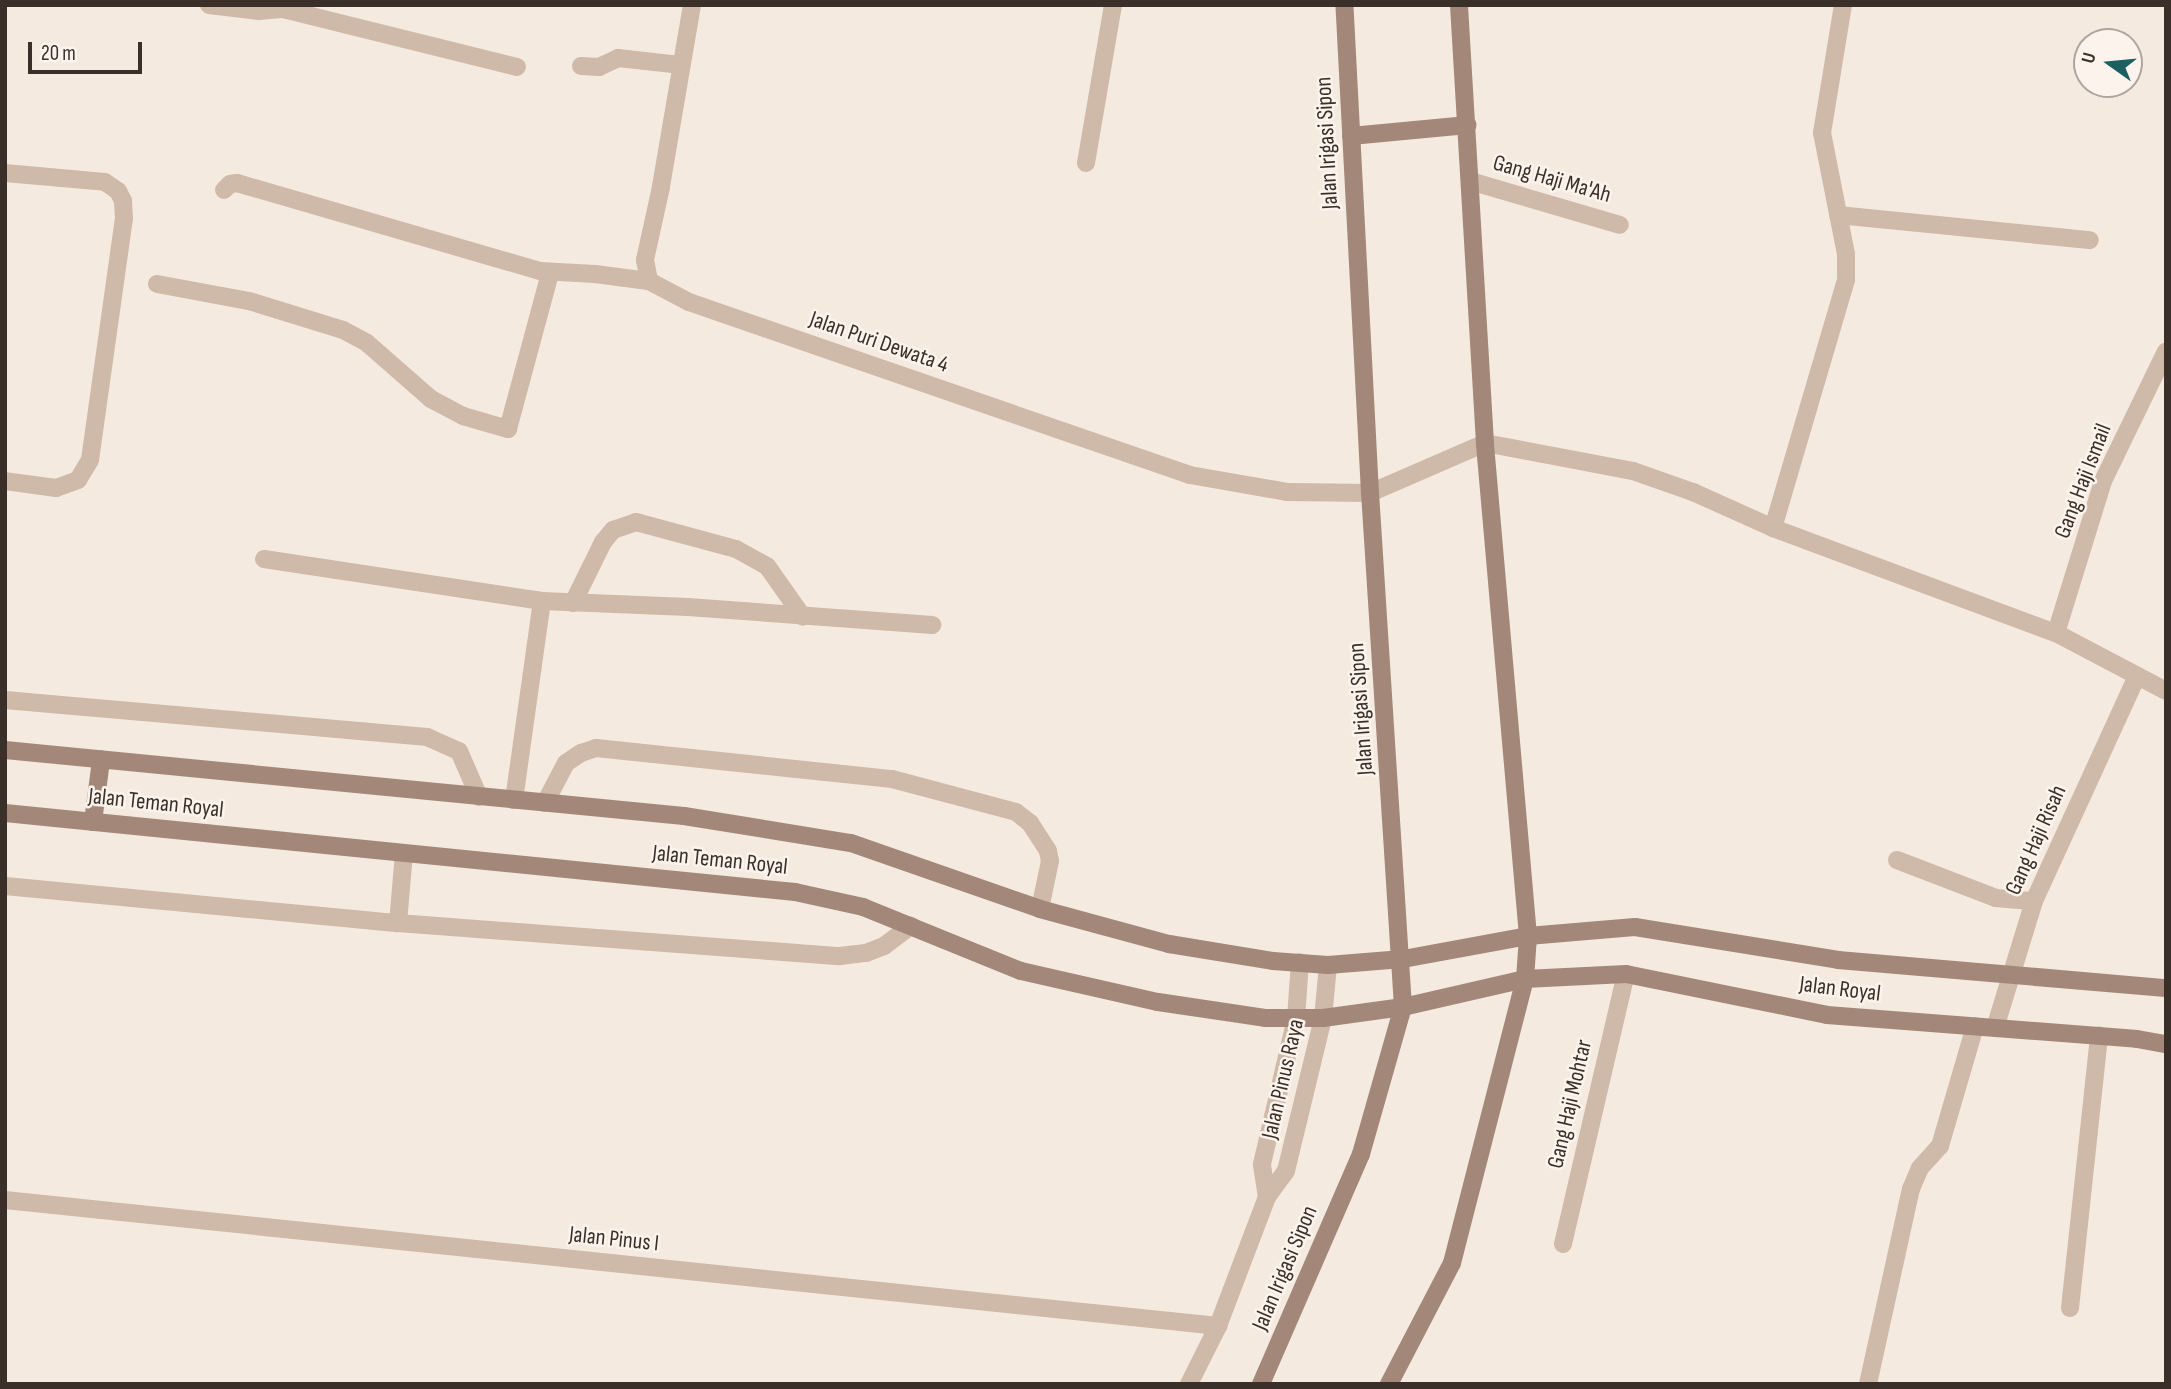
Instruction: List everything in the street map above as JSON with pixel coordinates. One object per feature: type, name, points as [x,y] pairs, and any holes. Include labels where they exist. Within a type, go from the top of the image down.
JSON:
[{"type":"street","points":[[209,5],[259,11],[283,7],[517,67]]},
{"type":"street","points":[[224,190],[230,184],[237,183],[550,273],[595,274],[649,281],[645,260],[661,187],[692,5]]},
{"type":"street","points":[[1086,163],[1113,5]]},
{"type":"street","name":"Jalan Irigasi Sipon","points":[[1261,1384],[1361,1154],[1409,1005],[1408,958],[1370,493],[1344,5]]},
{"type":"street","points":[[1389,1384],[1452,1263],[1518,981],[1520,937],[1485,443],[1459,5]]},
{"type":"street","points":[[1773,528],[1846,280],[1846,254],[1822,125],[1843,5]]},
{"type":"street","points":[[581,66],[599,68],[618,58],[680,65]]},
{"type":"street","points":[[1351,136],[1467,125]]},
{"type":"street","points":[[5,173],[105,181],[118,191],[123,201],[123,240],[90,460],[78,480],[56,488],[5,481]]},
{"type":"street","name":"Gang Haji Ma'Ah","points":[[1470,181],[1620,225]]},
{"type":"street","points":[[1838,215],[2090,240]]},
{"type":"street","points":[[157,284],[249,301],[343,330],[367,343],[442,407],[508,429],[550,273]]},
{"type":"street","name":"Jalan Puri Dewata 4","points":[[649,281],[689,302],[1190,475],[1287,492],[1370,493]]},
{"type":"street","name":"Gang Haji Ismail","points":[[2056,633],[2104,481],[2166,351]]},
{"type":"street","points":[[1370,493],[1485,443],[1633,471],[1693,492],[1773,528],[2056,633],[2136,678],[2166,691]]},
{"type":"street","points":[[573,603],[603,542],[613,530],[636,522],[736,549],[767,566],[803,617]]},
{"type":"street","points":[[264,559],[542,601],[688,607],[932,625]]},
{"type":"street","points":[[514,800],[542,601]]},
{"type":"street","name":"Gang Haji Risah","points":[[1995,1028],[2009,974],[2034,901],[2136,678]]},
{"type":"street","points":[[5,700],[427,737],[459,751],[479,797]]},
{"type":"street","points":[[545,803],[566,763],[581,753],[596,748],[617,748],[892,779],[1016,813],[1030,823],[1048,851],[1050,861],[1040,909]]},
{"type":"street","name":"Jalan Teman Royal","points":[[5,750],[684,816],[851,843],[1040,909],[1169,944],[1328,965],[1408,958]]},
{"type":"street","points":[[93,822],[101,760]]},
{"type":"street","name":"Jalan Teman Royal","points":[[5,813],[795,892],[863,907],[1021,971],[1158,1002],[1265,1018],[1323,1018],[1409,1005],[1518,981]]},
{"type":"street","points":[[398,923],[404,853]]},
{"type":"street","points":[[1897,860],[1996,898],[2034,901]]},
{"type":"street","points":[[5,886],[398,923],[840,956],[866,953],[884,946],[911,926]]},
{"type":"street","name":"Jalan Royal","points":[[1408,958],[1520,937],[1634,927],[1838,960],[2166,988]]},
{"type":"street","name":"Jalan Pinus Raya","points":[[1266,1197],[1262,1164],[1296,1018],[1300,962]]},
{"type":"street","name":"Jalan Pinus Raya","points":[[1189,1384],[1218,1326],[1266,1197],[1286,1171],[1323,1018],[1328,965]]},
{"type":"street","name":"Jalan Royal","points":[[1518,981],[1626,974],[1826,1015],[2099,1036],[2166,1044]]},
{"type":"street","name":"Gang Haji Mohtar","points":[[1563,1244],[1626,974]]},
{"type":"street","points":[[1868,1384],[1911,1189],[1920,1168],[1940,1146],[1975,1026]]},
{"type":"street","points":[[2070,1308],[2099,1036]]},
{"type":"street","name":"Jalan Pinus I","points":[[5,1200],[1218,1326]]}]
